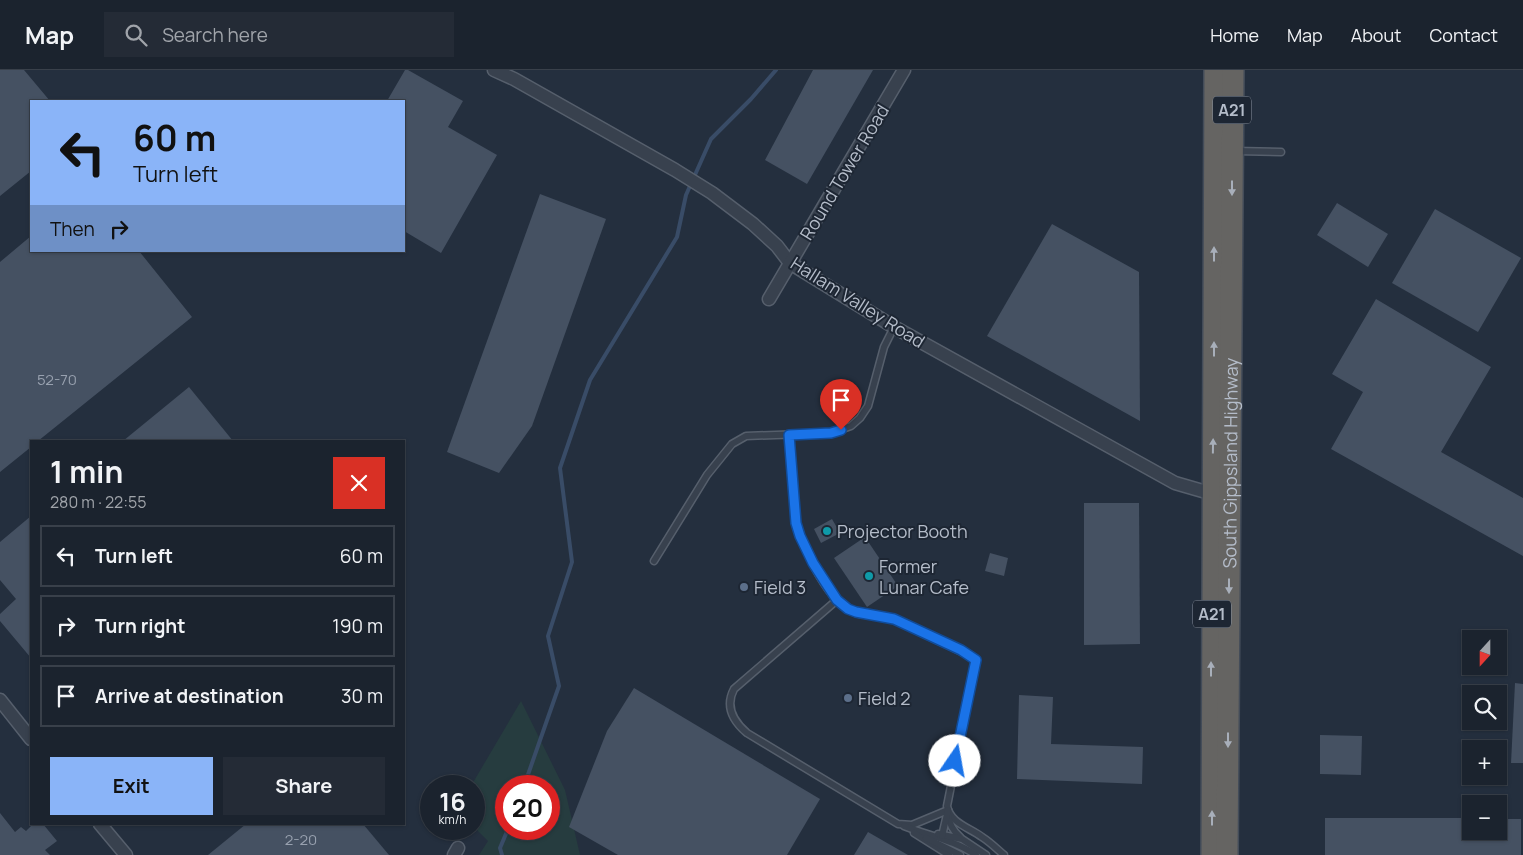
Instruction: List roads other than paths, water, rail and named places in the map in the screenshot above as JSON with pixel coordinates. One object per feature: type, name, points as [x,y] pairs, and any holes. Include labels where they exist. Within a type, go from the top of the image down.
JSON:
[{"type":"highway","name":"South Gippsland Highway","points":[[1215,70],[1223,150],[1224,488],[1220,781],[1227,855]]},
{"type":"highway","name":"South Gippsland Highway","points":[[1223,150],[1233,70]]},
{"type":"highway","name":"South Gippsland Highway","points":[[1212,855],[1220,781]]},
{"type":"street","name":"Hallam Valley Road","points":[[494,70],[514,79],[712,193],[759,229],[777,246],[790,263],[894,326],[1175,483],[1224,488]]},
{"type":"street","name":"Round Tower Road","points":[[769,299],[904,70]]},
{"type":"street","points":[[0,700],[30,738]]},
{"type":"street","points":[[101,825],[126,855]]},
{"type":"lane","points":[[1223,150],[1281,152]]},
{"type":"lane","points":[[654,561],[708,475],[732,444],[746,436],[835,432],[851,426],[860,418],[868,406],[884,347],[894,326]]},
{"type":"lane","points":[[789,435],[796,523],[813,563],[837,600],[848,609],[856,612],[894,619],[961,650],[976,660],[947,800],[951,826],[954,832],[960,841],[976,855]]},
{"type":"lane","points":[[837,600],[740,683],[730,697],[734,720],[747,733],[898,824],[950,854],[960,855]]},
{"type":"lane","points":[[945,847],[945,820],[948,810]]},
{"type":"lane","points":[[898,824],[912,825],[948,810]]},
{"type":"lane","points":[[948,810],[953,818],[982,836],[1004,855]]},
{"type":"lane","points":[[898,824],[925,835],[945,836],[960,841],[986,855]]},
{"type":"lane","points":[[898,824],[945,847],[950,854]]},
{"type":"lane","points":[[945,836],[950,854]]},
{"type":"waterway","points":[[528,775],[559,686],[548,636],[572,562],[560,468],[590,380],[677,237],[686,195],[711,139],[751,99],[776,70]]},
{"type":"waterway","points":[[502,855],[500,848],[503,840]]},
{"type":"place","name":"Projector Booth","points":[[827,531]]},
{"type":"place","name":"Former Lunar Cafe","points":[[869,576]]},
{"type":"place","name":"Field 3","points":[[744,587]]},
{"type":"place","name":"Field 2","points":[[848,698]]}]
